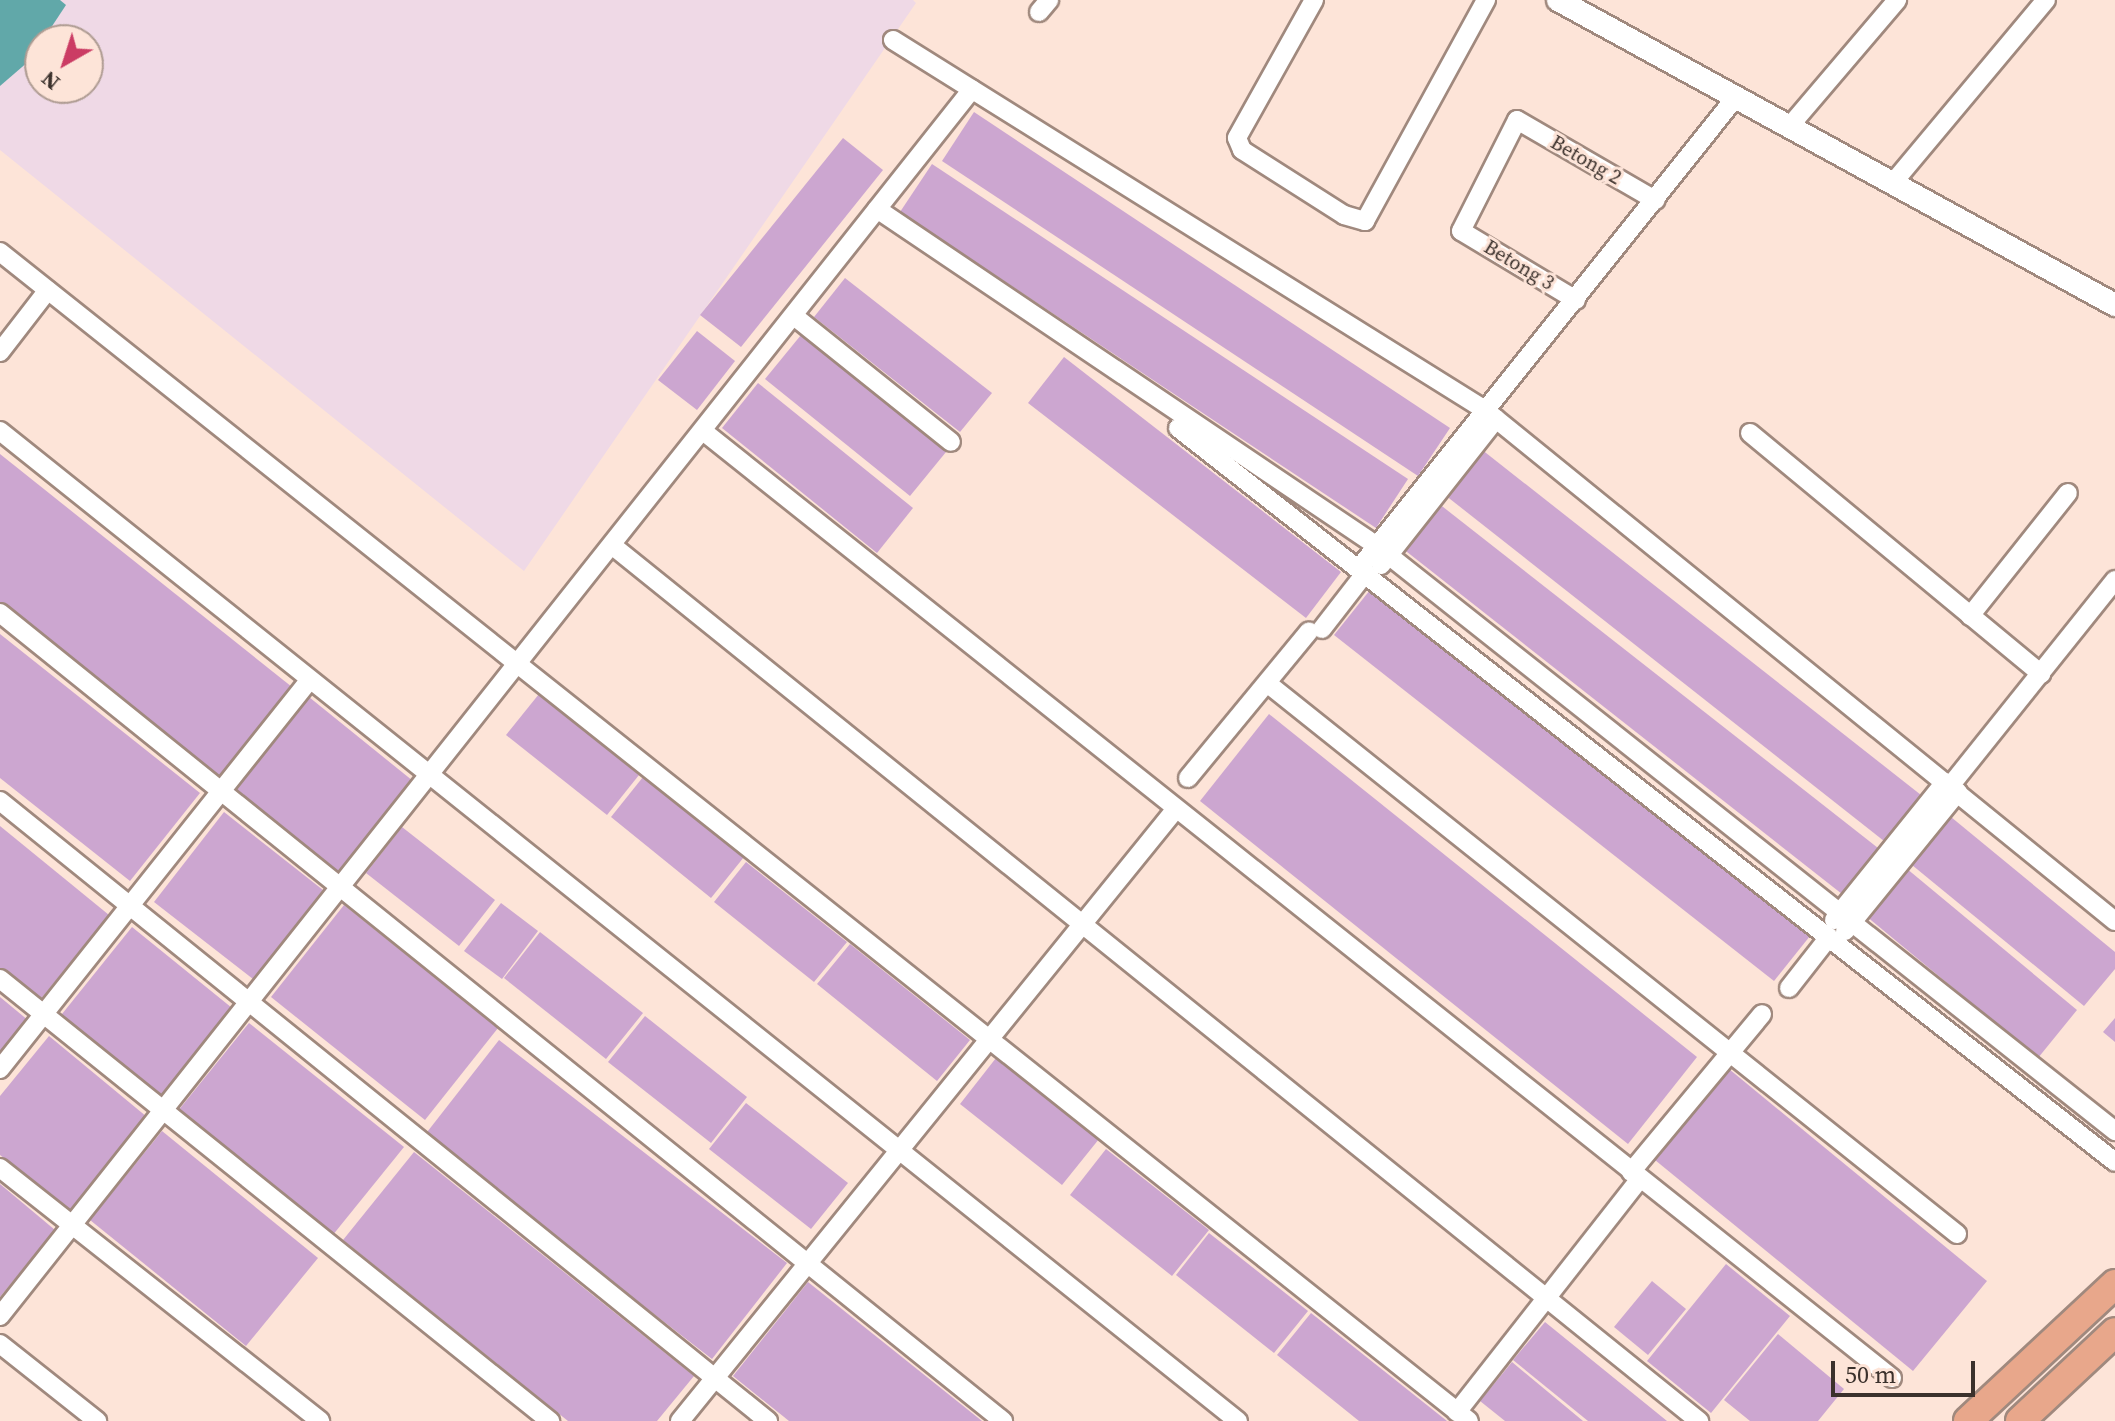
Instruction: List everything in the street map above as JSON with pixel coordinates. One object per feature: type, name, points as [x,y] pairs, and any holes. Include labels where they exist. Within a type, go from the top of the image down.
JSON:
[{"type":"highway","points":[[1968,1421],[2115,1284]]},
{"type":"highway","points":[[2020,1421],[2115,1332]]},
{"type":"street","points":[[1314,0],[1237,138],[1242,150],[1254,159],[1344,215],[1365,221],[1486,0]]},
{"type":"street","points":[[1558,0],[2115,305]]},
{"type":"street","points":[[1789,127],[1897,0]]},
{"type":"street","points":[[1892,184],[2046,0]]},
{"type":"street","points":[[893,40],[1490,414],[2115,921]]},
{"type":"street","points":[[0,1316],[519,665],[972,89]]},
{"type":"street","points":[[1188,778],[1383,551],[1736,97]]},
{"type":"street","name":"Betong 2","points":[[1461,231],[1517,120],[1655,200]]},
{"type":"street","points":[[877,209],[1055,333],[1383,551],[2115,1131]]},
{"type":"street","name":"Betong 3","points":[[1461,231],[1576,300]]},
{"type":"street","points":[[0,252],[1463,1416],[1636,1176],[1762,1014]]},
{"type":"street","points":[[0,352],[48,290]]},
{"type":"street","points":[[794,316],[951,442]]},
{"type":"street","points":[[1055,333],[1366,572],[2115,1162]]},
{"type":"street","points":[[0,431],[1238,1421]]},
{"type":"street","points":[[703,431],[1892,1378]]},
{"type":"street","points":[[1750,433],[2041,674]]},
{"type":"street","points":[[1970,616],[2068,493]]},
{"type":"street","points":[[613,546],[1699,1421]]},
{"type":"street","points":[[1789,988],[2115,580]]},
{"type":"street","points":[[0,613],[342,884],[1003,1421]]},
{"type":"street","points":[[0,1069],[309,680]]},
{"type":"street","points":[[1267,683],[1957,1234]]},
{"type":"street","points":[[0,801],[768,1421]]},
{"type":"street","points":[[680,1421],[1175,810]]},
{"type":"street","points":[[0,979],[550,1421]]},
{"type":"street","points":[[0,1168],[320,1421]]},
{"type":"street","points":[[0,1344],[97,1421]]},
{"type":"shaded area","points":[[0,0],[913,0],[916,3],[524,571],[0,150]]},
{"type":"water","points":[[0,0],[60,0],[66,5],[53,24],[24,24],[24,65],[0,86]]},
{"type":"building","points":[[974,112],[1450,428],[1418,476],[942,161]]},
{"type":"building","points":[[843,138],[883,170],[741,347],[700,315]]},
{"type":"building","points":[[932,164],[1408,479],[1376,528],[900,212]]},
{"type":"building","points":[[845,278],[992,393],[960,432],[814,317]]},
{"type":"building","points":[[697,331],[735,361],[697,410],[658,380]]},
{"type":"building","points":[[801,335],[946,452],[910,496],[765,379]]},
{"type":"building","points":[[1064,357],[1341,572],[1306,618],[1028,403]]},
{"type":"building","points":[[758,383],[913,508],[877,553],[722,428]]},
{"type":"building","points":[[1481,449],[1921,795],[1884,841],[1445,495]]},
{"type":"building","points":[[0,454],[292,687],[218,781],[0,607]]},
{"type":"building","points":[[1438,503],[1878,848],[1842,894],[1402,548]]},
{"type":"building","points":[[1370,590],[1810,936],[1774,981],[1334,635]]},
{"type":"building","points":[[0,634],[200,793],[130,881],[0,778]]},
{"type":"building","points":[[539,694],[639,775],[607,815],[506,735]]},
{"type":"building","points":[[309,697],[413,781],[338,873],[234,789]]},
{"type":"building","points":[[1269,714],[1697,1057],[1628,1144],[1200,801]]},
{"type":"building","points":[[643,777],[744,857],[711,898],[611,817]]},
{"type":"building","points":[[224,812],[323,890],[253,979],[154,902]]},
{"type":"building","points":[[1951,817],[2115,952],[2115,969],[2084,1006],[1912,865]]},
{"type":"building","points":[[0,826],[109,915],[40,1000],[0,968]]},
{"type":"building","points":[[402,827],[495,900],[459,946],[366,873]]},
{"type":"building","points":[[746,862],[847,942],[814,982],[714,902]]},
{"type":"building","points":[[1906,868],[2077,1010],[2038,1058],[1866,916]]},
{"type":"building","points":[[501,903],[538,931],[502,979],[464,951]]},
{"type":"building","points":[[344,905],[498,1028],[425,1120],[271,997]]},
{"type":"building","points":[[132,927],[237,1012],[163,1104],[58,1019]]},
{"type":"building","points":[[540,932],[643,1013],[606,1059],[504,978]]},
{"type":"building","points":[[850,944],[970,1040],[937,1081],[817,984]]},
{"type":"building","points":[[0,997],[29,1021],[0,1057]]},
{"type":"building","points":[[645,1016],[747,1097],[711,1143],[608,1062]]},
{"type":"building","points":[[2115,1018],[2115,1042],[2103,1032]]},
{"type":"building","points":[[249,1023],[404,1147],[332,1236],[177,1112]]},
{"type":"building","points":[[49,1036],[147,1117],[71,1212],[0,1155],[0,1096]]},
{"type":"building","points":[[499,1040],[787,1263],[712,1359],[424,1136]]},
{"type":"building","points":[[996,1058],[1099,1139],[1062,1185],[960,1104]]},
{"type":"building","points":[[1729,1069],[1987,1281],[1913,1371],[1655,1160]]},
{"type":"building","points":[[746,1103],[848,1183],[811,1229],[709,1149]]},
{"type":"building","points":[[162,1131],[318,1258],[246,1346],[90,1220]]},
{"type":"building","points":[[1106,1149],[1209,1230],[1172,1276],[1070,1195]]},
{"type":"building","points":[[414,1152],[694,1376],[657,1421],[568,1421],[343,1240]]},
{"type":"building","points":[[0,1184],[55,1230],[0,1297]]},
{"type":"building","points":[[1209,1233],[1308,1311],[1274,1353],[1176,1275]]},
{"type":"building","points":[[1726,1264],[1790,1316],[1711,1413],[1647,1361]]},
{"type":"building","points":[[1652,1281],[1686,1309],[1648,1355],[1614,1327]]},
{"type":"building","points":[[808,1282],[982,1421],[789,1421],[733,1376]]},
{"type":"building","points":[[1311,1313],[1447,1421],[1359,1421],[1277,1355]]},
{"type":"building","points":[[1545,1322],[1667,1421],[1588,1421],[1513,1360]]},
{"type":"building","points":[[1778,1334],[1844,1389],[1818,1421],[1750,1421],[1724,1400]]},
{"type":"building","points":[[1512,1362],[1583,1421],[1505,1421],[1480,1401]]}]
